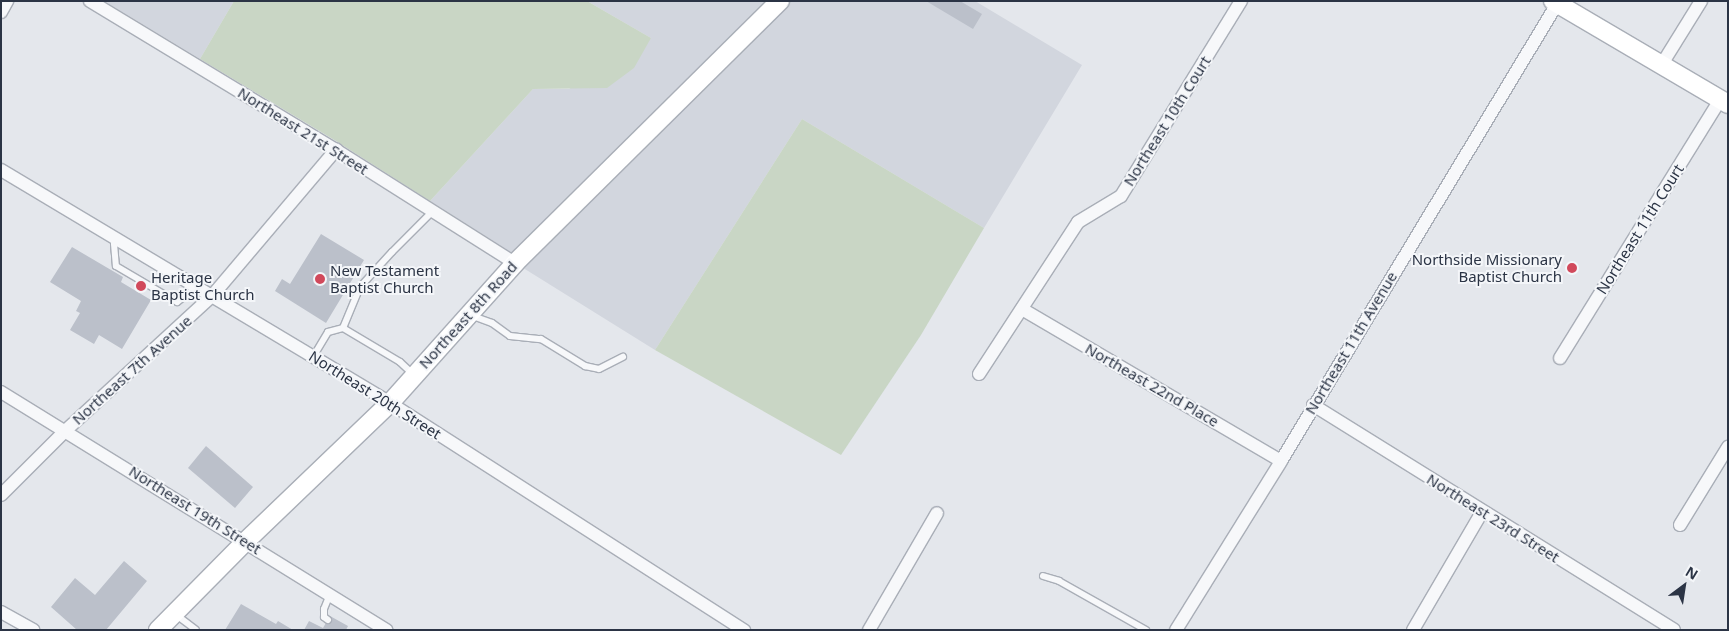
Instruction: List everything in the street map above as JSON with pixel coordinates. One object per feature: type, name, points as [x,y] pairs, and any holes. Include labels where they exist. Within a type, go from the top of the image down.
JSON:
[{"type":"main road","name":"Northeast 8th Road","points":[[158,630],[246,541],[390,403],[514,263],[780,1]]},
{"type":"main road","points":[[1555,3],[1724,102]]},
{"type":"street","points":[[1,12],[7,1]]},
{"type":"street","name":"Northeast 21st Street","points":[[90,1],[336,150],[514,263]]},
{"type":"street","name":"Northeast 10th Court","points":[[979,374],[1078,222],[1121,196],[1241,1]]},
{"type":"street","points":[[1662,64],[1701,1]]},
{"type":"street","name":"Northeast 11th Avenue","points":[[1176,630],[1281,461],[1555,3]]},
{"type":"street","name":"Northeast 11th Court","points":[[1560,358],[1724,102]]},
{"type":"street","name":"Northeast 7th Avenue","points":[[1,495],[65,430],[212,296],[336,150]]},
{"type":"street","name":"Northeast 20th Street","points":[[1,170],[390,403],[744,630]]},
{"type":"street","name":"Northeast 22nd Place","points":[[1022,309],[1281,461]]},
{"type":"street","name":"Northeast 19th Street","points":[[1,392],[246,541],[387,630]]},
{"type":"street","name":"Northeast 23rd Street","points":[[1313,405],[1674,630]]},
{"type":"street","points":[[1680,525],[1728,447]]},
{"type":"street","points":[[1413,630],[1482,512]]},
{"type":"street","points":[[869,630],[937,513]]},
{"type":"street","points":[[1,612],[33,630]]},
{"type":"lane","points":[[343,328],[360,287],[433,212]]},
{"type":"lane","points":[[116,238],[114,244],[116,266],[177,302],[197,287]]},
{"type":"lane","points":[[468,315],[492,323],[510,336],[541,340],[586,366],[599,369],[623,357]]},
{"type":"lane","points":[[313,357],[328,332],[343,328],[400,362],[414,375]]},
{"type":"lane","points":[[1043,576],[1059,581],[1146,630]]},
{"type":"lane","points":[[328,620],[324,617],[324,609],[330,594]]},
{"type":"lane","points":[[174,613],[196,630]]},
{"type":"shaded area","points":[[104,1],[234,1],[200,59]]},
{"type":"shaded area","points":[[587,1],[771,1],[514,254],[430,201],[533,89],[569,89],[651,38]]},
{"type":"shaded area","points":[[789,1],[975,1],[1082,65],[984,228],[802,119],[655,350],[520,266]]},
{"type":"green space","points":[[234,1],[587,1],[651,38],[634,68],[607,88],[533,89],[430,201],[336,141],[200,59]]},
{"type":"green space","points":[[802,119],[984,228],[921,335],[841,455],[655,350]]},
{"type":"building","points":[[926,1],[960,1],[982,14],[973,29]]},
{"type":"building","points":[[321,234],[364,260],[326,323],[275,291],[282,279],[290,284]]},
{"type":"building","points":[[72,247],[123,277],[121,282],[151,300],[122,349],[99,335],[94,344],[70,330],[80,313],[76,311],[81,301],[50,282]]},
{"type":"building","points":[[206,446],[253,487],[235,508],[188,468]]},
{"type":"building","points":[[124,561],[147,581],[106,630],[77,630],[51,607],[75,578],[95,595]]},
{"type":"building","points":[[241,604],[276,624],[278,621],[293,630],[225,630]]},
{"type":"building","points":[[330,616],[348,626],[346,630],[304,630],[309,621],[323,628]]},
{"type":"place","name":"Northside Missionary Baptist Church","points":[[1572,268]]},
{"type":"place","name":"New Testament Baptist Church","points":[[320,279]]},
{"type":"place","name":"Heritage Baptist Church","points":[[141,286]]}]
